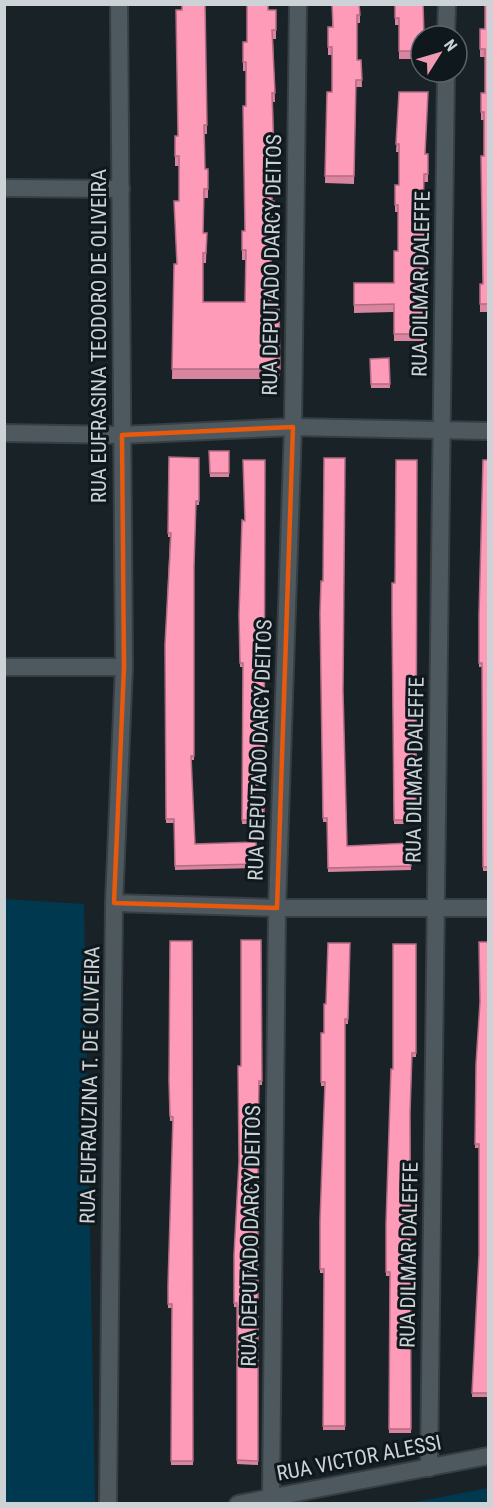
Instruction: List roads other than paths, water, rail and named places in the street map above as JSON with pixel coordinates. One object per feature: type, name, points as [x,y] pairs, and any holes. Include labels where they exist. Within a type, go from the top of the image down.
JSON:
[{"type":"street","name":"RUA EUFRASINA TEODORO DE OLIVEIRA","points":[[119,4],[124,667]]},
{"type":"street","name":"RUA DEPUTADO DARCY DEITOS","points":[[271,1497],[277,908],[293,427],[298,4]]},
{"type":"street","points":[[446,24],[447,4]]},
{"type":"street","name":"RUA DILMAR DALEFFE","points":[[429,1468],[446,84]]},
{"type":"street","points":[[4,188],[120,189]]},
{"type":"street","points":[[4,433],[122,435],[293,427],[489,431]]},
{"type":"street","points":[[4,667],[124,667]]},
{"type":"street","name":"RUA EUFRAUZINA T. DE OLIVEIRA","points":[[108,1503],[114,903],[124,667]]},
{"type":"street","points":[[114,903],[277,908],[489,908]]},
{"type":"street","name":"RUA VICTOR ALESSI","points":[[238,1503],[489,1456]]}]
